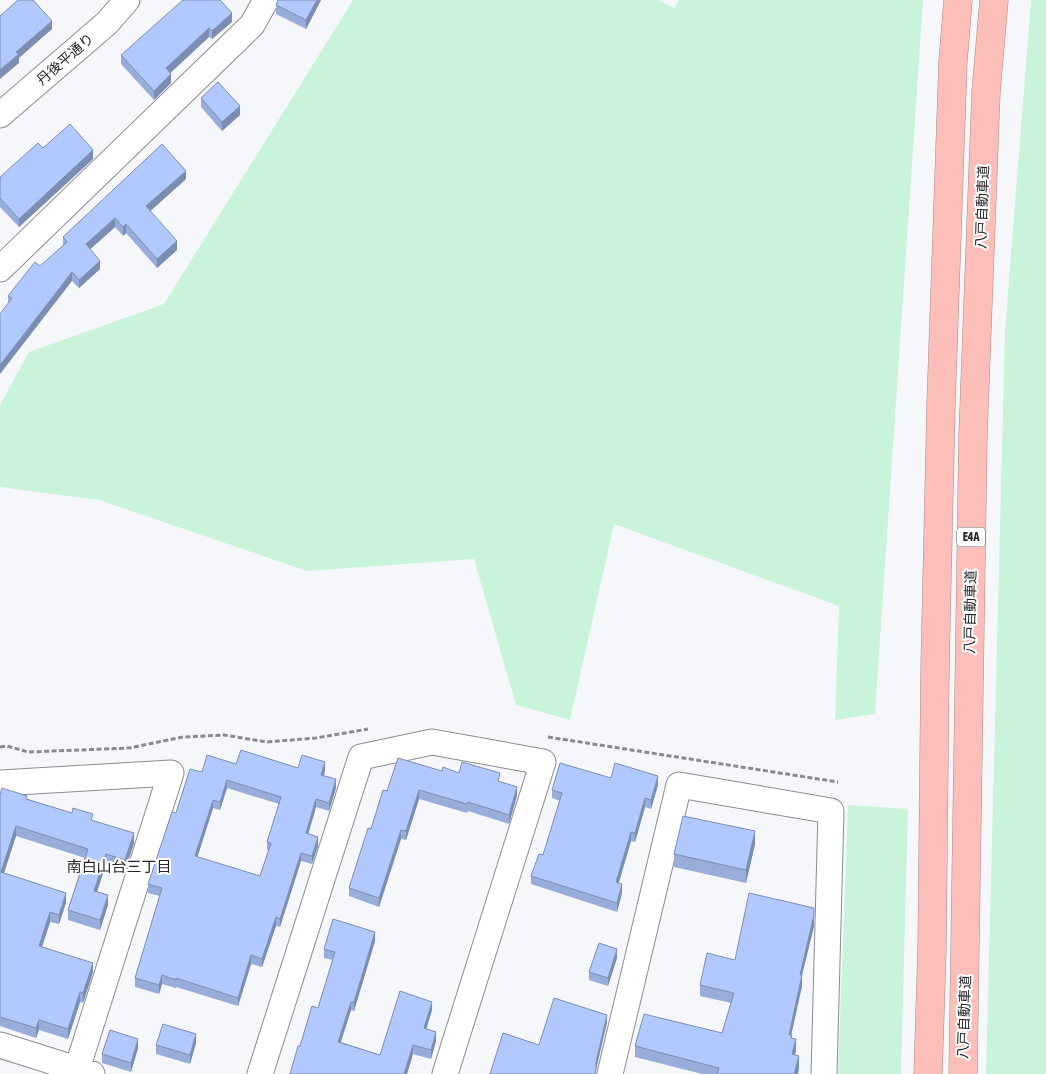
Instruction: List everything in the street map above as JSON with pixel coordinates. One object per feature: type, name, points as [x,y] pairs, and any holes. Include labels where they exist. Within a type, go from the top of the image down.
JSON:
[{"type":"highway","name":"E4A","points":[[928,1074],[932,949],[935,657],[941,404],[953,61],[958,0]]},
{"type":"highway","name":"八戸自動車道","points":[[963,1074],[973,435],[986,92],[994,0]]},
{"type":"street","name":"丹後平通り","points":[[0,116],[107,23],[127,0]]},
{"type":"street","points":[[0,269],[252,24],[266,0]]},
{"type":"street","points":[[260,1074],[361,757],[432,742],[543,762],[444,1074]]},
{"type":"street","points":[[0,783],[171,773],[84,1071],[0,1045]]},
{"type":"street","points":[[610,1074],[679,785],[831,811],[824,1074]]},
{"type":"green space","points":[[353,0],[658,0],[675,8],[679,0],[923,0],[875,714],[835,720],[839,606],[614,524],[570,720],[516,705],[474,559],[307,571],[99,500],[0,487],[0,405],[29,352],[164,304]]},
{"type":"green space","points":[[1031,0],[1046,0],[1046,1074],[986,1074],[1005,331]]},
{"type":"green space","points":[[848,805],[908,809],[901,1074],[838,1074]]},
{"type":"building","points":[[18,0],[33,0],[52,21],[16,52],[19,54],[0,70],[0,16]]},
{"type":"building","points":[[183,0],[220,0],[232,13],[212,31],[209,28],[166,68],[171,74],[154,91],[121,55]]},
{"type":"building","points":[[278,0],[317,0],[306,20],[276,5]]},
{"type":"building","points":[[218,82],[240,106],[222,122],[201,98]]},
{"type":"building","points":[[70,124],[93,150],[19,219],[0,198],[0,177],[38,143],[43,148]]},
{"type":"building","points":[[162,144],[186,171],[146,206],[177,241],[157,259],[126,224],[123,227],[115,218],[86,244],[100,261],[79,280],[72,272],[0,365],[0,314],[12,298],[8,296],[35,262],[40,266],[67,242],[63,237]]},
{"type":"building","points":[[241,750],[298,768],[302,755],[325,762],[321,775],[336,779],[329,803],[316,799],[306,833],[318,837],[312,856],[301,853],[280,919],[276,917],[262,959],[251,955],[238,998],[162,975],[159,985],[135,978],[162,888],[148,884],[172,812],[176,813],[190,769],[202,772],[207,755],[236,764]],"holes":[[[227,780],[281,797],[267,842],[271,843],[260,876],[195,856],[213,800],[220,802]]]},
{"type":"building","points":[[398,758],[442,771],[443,767],[459,773],[462,762],[500,773],[498,781],[517,787],[509,815],[468,802],[467,804],[419,790],[406,831],[401,830],[379,898],[349,888],[368,828],[371,829],[383,790],[387,791]]},
{"type":"building","points":[[560,763],[611,778],[615,763],[658,776],[651,800],[645,798],[635,833],[631,832],[616,882],[622,884],[617,903],[531,876],[539,854],[543,855],[562,793],[552,790]]},
{"type":"building","points":[[2,788],[27,796],[26,799],[72,813],[73,808],[93,814],[91,820],[134,833],[125,860],[106,854],[94,891],[108,895],[100,920],[68,910],[88,849],[16,826],[1,872],[66,893],[59,915],[50,912],[39,946],[93,963],[83,993],[80,992],[68,1029],[39,1020],[36,1028],[0,1017],[0,794]]},
{"type":"building","points":[[683,816],[755,831],[746,870],[674,854]]},
{"type":"building","points":[[749,893],[814,908],[789,1035],[792,1035],[791,1038],[796,1039],[792,1054],[799,1056],[794,1074],[717,1074],[719,1068],[635,1046],[644,1014],[722,1033],[734,993],[700,985],[707,953],[735,960]]},
{"type":"building","points":[[333,919],[375,932],[354,1002],[351,1002],[338,1042],[380,1055],[400,991],[432,1002],[424,1028],[436,1032],[431,1050],[413,1045],[404,1074],[290,1074],[312,1006],[318,1008],[335,952],[324,949]]},
{"type":"building","points":[[599,943],[617,949],[608,978],[589,972]]},
{"type":"building","points":[[554,998],[607,1015],[595,1074],[490,1074],[503,1033],[539,1045]]},
{"type":"building","points":[[163,1024],[196,1034],[190,1055],[156,1045]]},
{"type":"building","points":[[110,1030],[138,1039],[131,1063],[102,1054]]},
{"type":"district","name":"南白山台三丁目","points":[[119,867]]}]
